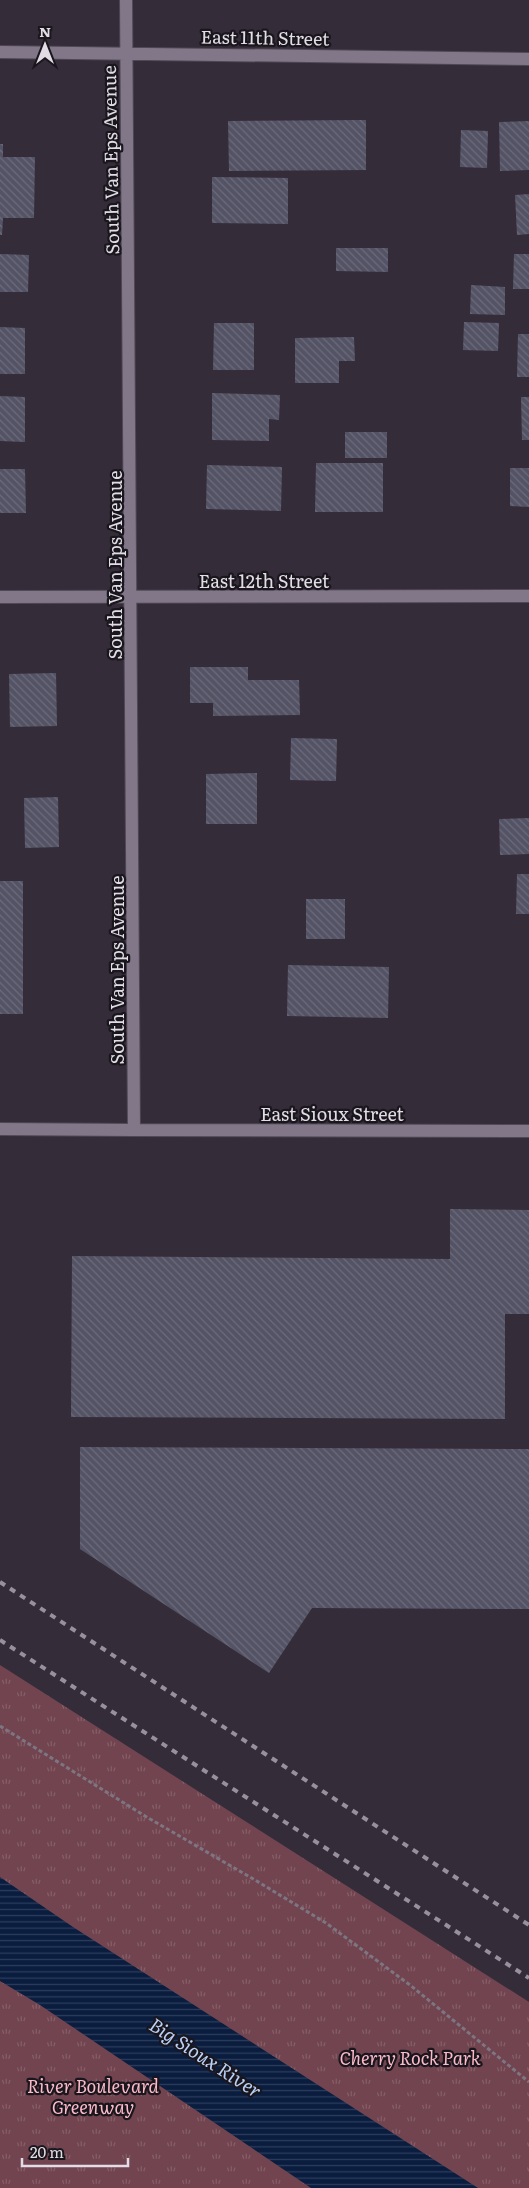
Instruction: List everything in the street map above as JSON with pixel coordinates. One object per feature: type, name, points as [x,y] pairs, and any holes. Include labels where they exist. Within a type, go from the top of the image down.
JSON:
[{"type":"street","name":"South Van Eps Avenue","points":[[126,0],[132,598],[134,1130]]},
{"type":"street","name":"East 11th Street","points":[[0,52],[127,52],[529,59]]},
{"type":"street","name":"East 12th Street","points":[[0,597],[529,596]]},
{"type":"street","name":"East Sioux Street","points":[[0,1129],[529,1131]]},
{"type":"path","points":[[0,1726],[145,1816],[326,1923],[410,1985],[529,2082]]},
{"type":"green space","name":"Cherry Rock Park","points":[[0,1665],[529,2002],[529,2188],[0,2188]]},
{"type":"water","name":"Big Sioux River","points":[[0,1877],[73,1927],[478,2188],[311,2188],[40,2005],[0,1981]]},
{"type":"building","points":[[366,120],[366,170],[229,171],[228,121]]},
{"type":"building","points":[[529,121],[529,170],[500,171],[499,122]]},
{"type":"building","points":[[461,130],[488,131],[487,168],[460,167]]},
{"type":"building","points":[[0,144],[3,144],[3,157],[35,157],[34,218],[3,218],[2,235],[0,235]]},
{"type":"building","points":[[212,177],[288,178],[288,224],[212,223]]},
{"type":"building","points":[[529,194],[529,234],[517,235],[515,195]]},
{"type":"building","points":[[336,248],[388,248],[388,272],[336,271]]},
{"type":"building","points":[[0,254],[29,255],[28,292],[0,292]]},
{"type":"building","points":[[514,254],[529,254],[529,289],[513,289]]},
{"type":"building","points":[[471,285],[505,287],[505,315],[470,314]]},
{"type":"building","points":[[464,322],[499,323],[498,351],[463,350]]},
{"type":"building","points":[[214,323],[254,323],[254,370],[213,370]]},
{"type":"building","points":[[0,327],[25,328],[25,374],[0,374]]},
{"type":"building","points":[[518,334],[529,334],[529,377],[517,377]]},
{"type":"building","points":[[354,337],[355,361],[339,361],[339,383],[295,383],[295,338]]},
{"type":"building","points":[[212,393],[280,395],[279,420],[269,419],[269,441],[212,440]]},
{"type":"building","points":[[0,396],[25,397],[25,442],[0,441]]},
{"type":"building","points":[[521,397],[529,397],[529,440],[522,440]]},
{"type":"building","points":[[345,432],[387,432],[387,458],[345,458]]},
{"type":"building","points":[[316,463],[383,463],[383,512],[315,512]]},
{"type":"building","points":[[207,465],[282,467],[281,511],[206,509]]},
{"type":"building","points":[[510,468],[529,468],[529,507],[510,506]]},
{"type":"building","points":[[0,469],[25,469],[26,513],[0,513]]},
{"type":"building","points":[[190,667],[248,667],[248,680],[299,680],[300,715],[213,716],[213,703],[190,703]]},
{"type":"building","points":[[56,673],[57,726],[10,727],[9,674]]},
{"type":"building","points":[[291,738],[337,739],[336,781],[290,780]]},
{"type":"building","points":[[257,773],[257,824],[206,824],[206,774]]},
{"type":"building","points":[[58,797],[59,847],[25,848],[24,798]]},
{"type":"building","points":[[529,818],[529,854],[500,855],[499,819]]},
{"type":"building","points":[[517,874],[529,874],[529,914],[516,914]]},
{"type":"building","points":[[0,881],[23,881],[23,1014],[0,1014]]},
{"type":"building","points":[[306,899],[345,899],[345,939],[306,939]]},
{"type":"building","points":[[288,965],[389,967],[388,1018],[287,1016]]},
{"type":"building","points":[[450,1209],[529,1210],[529,1314],[505,1314],[505,1419],[71,1417],[72,1256],[450,1259]]},
{"type":"building","points":[[80,1447],[529,1449],[529,1609],[312,1608],[269,1673],[80,1549]]},
{"type":"railway","points":[[0,1582],[529,1925]]},
{"type":"railway","points":[[0,1640],[529,1978]]},
{"type":"park label","name":"River Boulevard Greenway","points":[[93,2095]]}]
